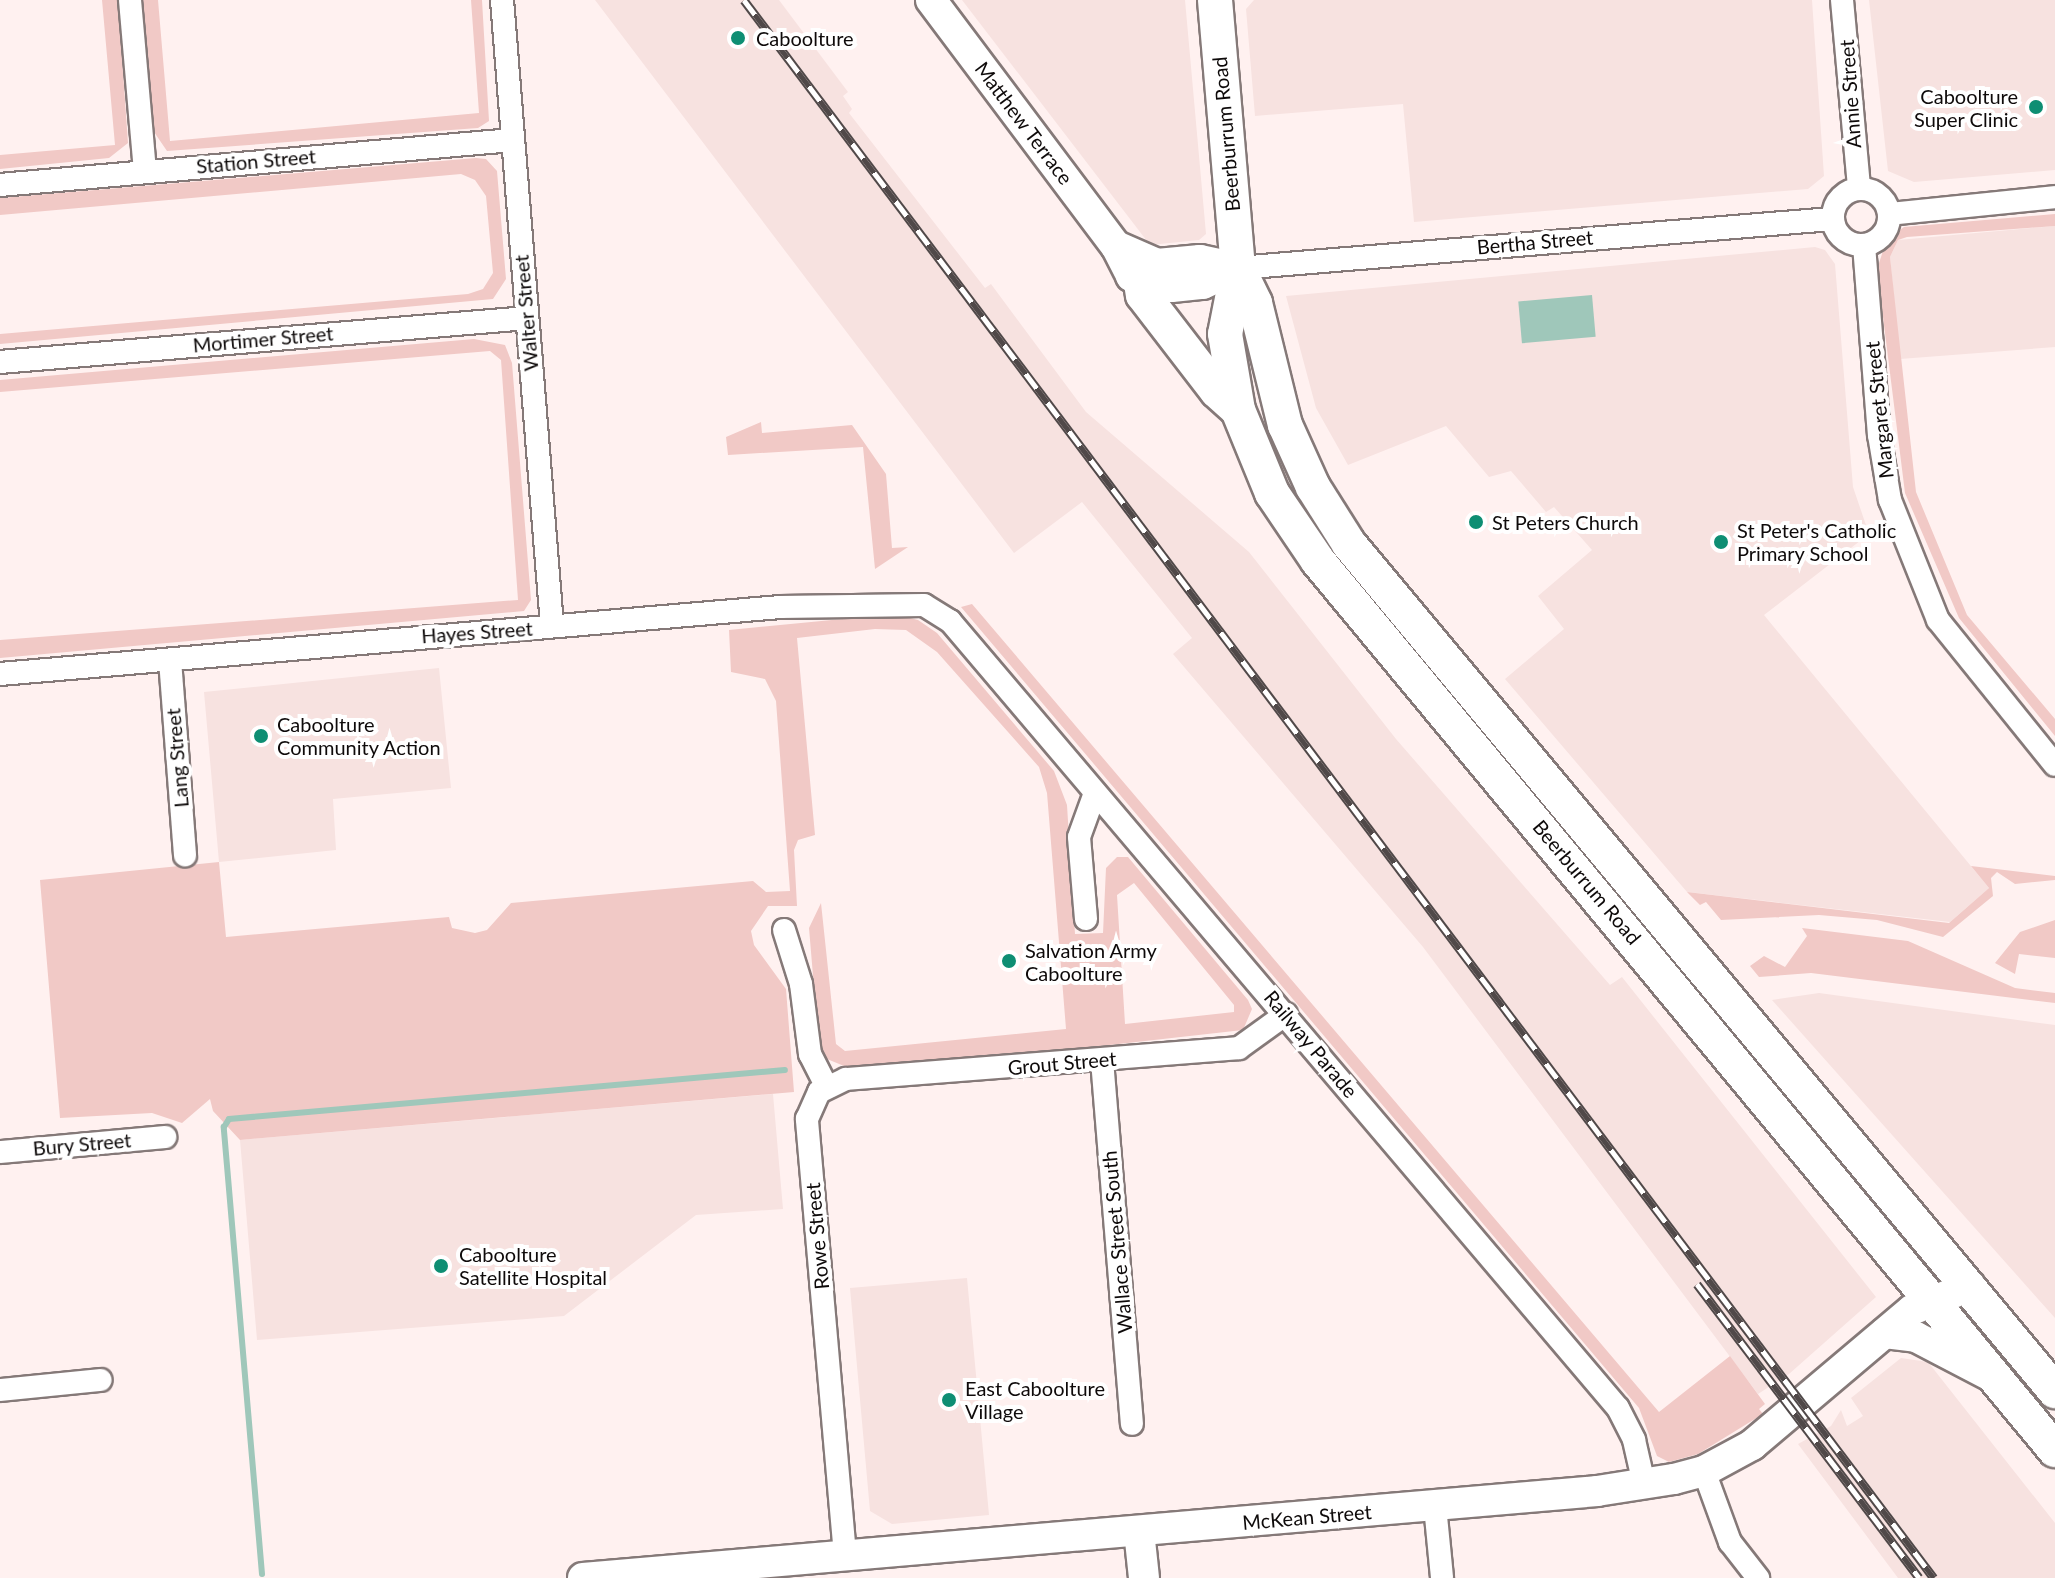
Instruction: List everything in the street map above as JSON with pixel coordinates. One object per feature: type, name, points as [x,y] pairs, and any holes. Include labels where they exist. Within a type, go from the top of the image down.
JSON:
[{"type":"main road","name":"Matthew Terrace","points":[[931,0],[1116,246],[1124,269],[1141,283]]},
{"type":"main road","name":"Beerburrum Road","points":[[1215,0],[1238,268],[1225,334],[1238,410],[1272,493],[1309,550],[1934,1298],[2055,1450]]},
{"type":"main road","name":"Matthew Terrace","points":[[1116,246],[1148,263],[1200,260],[1238,268]]},
{"type":"main road","name":"Beerburrum Road","points":[[1238,268],[1255,303],[1285,425],[1313,487],[1349,544],[2055,1391]]},
{"type":"main road","points":[[1238,268],[1203,284],[1141,283],[1143,295],[1217,391],[1238,410]]},
{"type":"main road","name":"McKean Street","points":[[583,1578],[1435,1506],[1644,1484],[1704,1471],[1752,1445],[1885,1333],[1934,1298],[1970,1286]]},
{"type":"main road","points":[[1885,1333],[1916,1337],[2001,1380]]},
{"type":"main road","points":[[1139,1531],[1144,1578]]},
{"type":"street","points":[[130,0],[145,171]]},
{"type":"street","name":"Walter Street","points":[[502,0],[552,626]]},
{"type":"street","name":"Annie Street","points":[[1842,0],[1859,188]]},
{"type":"street","name":"Station Street","points":[[0,185],[512,140]]},
{"type":"street","points":[[1859,188],[1883,198],[1889,214],[1886,231],[1864,245],[1843,239],[1832,219],[1839,198],[1859,188]]},
{"type":"street","points":[[1889,214],[2055,197]]},
{"type":"street","name":"Bertha Street","points":[[1238,268],[1832,219]]},
{"type":"street","name":"Margaret Street","points":[[1864,245],[1879,435],[1890,500],[1938,620],[2055,765]]},
{"type":"street","name":"Mortimer Street","points":[[0,362],[527,318]]},
{"type":"street","name":"Hayes Street","points":[[0,674],[552,626],[912,601],[950,621]]},
{"type":"street","name":"Railway Parade","points":[[950,621],[1618,1408],[1634,1440],[1644,1484]]},
{"type":"street","name":"Lang Street","points":[[170,660],[185,855]]},
{"type":"street","points":[[1086,919],[1079,837],[1095,793]]},
{"type":"street","points":[[784,930],[801,984],[810,1054],[826,1085]]},
{"type":"street","name":"Grout Street","points":[[826,1085],[846,1079],[1239,1048],[1286,1014]]},
{"type":"street","name":"Wallace Street South","points":[[1102,1060],[1132,1424]]},
{"type":"street","name":"Rowe Street","points":[[826,1085],[807,1119],[845,1555]]},
{"type":"street","name":"Bury Street","points":[[0,1152],[165,1137]]},
{"type":"street","points":[[0,1390],[101,1380]]},
{"type":"street","points":[[1704,1471],[1730,1542],[1758,1578]]},
{"type":"street","points":[[1435,1506],[1442,1578]]},
{"type":"shaded area","points":[[102,0],[118,0],[128,143],[109,158],[0,169],[0,155],[115,145]]},
{"type":"shaded area","points":[[141,0],[158,0],[170,141],[479,113],[471,0],[482,0],[489,121],[478,128],[167,151],[152,129]]},
{"type":"shaded area","points":[[595,0],[779,0],[848,92],[843,96],[852,109],[849,113],[985,288],[991,284],[1086,412],[1249,552],[1396,739],[1610,985],[1622,977],[1876,1297],[1789,1374],[1758,1394],[1423,947],[1173,654],[1192,638],[1082,502],[1014,553]]},
{"type":"shaded area","points":[[962,0],[1185,0],[1206,234],[1199,240],[1150,245]]},
{"type":"shaded area","points":[[1254,0],[1812,0],[1824,176],[1808,189],[1414,222],[1403,104],[1255,116],[1246,9]]},
{"type":"shaded area","points":[[1869,0],[2055,0],[2055,170],[1914,182],[1888,171]]},
{"type":"shaded area","points":[[486,159],[497,171],[506,279],[493,299],[0,344],[0,334],[468,294],[483,289],[493,273],[486,196],[475,180],[461,174],[0,215],[0,198]]},
{"type":"shaded area","points":[[2055,214],[2055,226],[1907,237],[1898,240],[1890,257],[1916,492],[1967,615],[2055,719],[2055,736],[1959,618],[1905,493],[1877,269],[1887,239],[1904,227]]},
{"type":"shaded area","points":[[2055,226],[2055,347],[1900,359],[1890,257],[1898,240]]},
{"type":"shaded area","name":"St Peter's Catholic Primary School","points":[[1815,247],[1825,250],[1835,264],[1853,487],[1869,534],[1764,615],[1989,888],[1950,922],[1687,892],[1505,679],[1564,629],[1538,596],[1592,550],[1554,507],[1546,512],[1511,471],[1489,477],[1446,426],[1348,465],[1316,408],[1286,296]]},
{"type":"shaded area","points":[[1592,295],[1596,337],[1522,343],[1518,301]]},
{"type":"shaded area","points":[[474,339],[505,345],[512,363],[531,600],[524,611],[0,658],[0,640],[518,600],[501,360],[490,351],[0,392],[0,380]]},
{"type":"shaded area","points":[[761,422],[762,433],[852,425],[886,474],[892,548],[908,547],[875,569],[863,447],[728,455],[726,437]]},
{"type":"shaded area","points":[[972,604],[1659,1412],[1730,1356],[1765,1404],[1759,1409],[1763,1414],[1698,1454],[1669,1462],[1657,1456],[1639,1408],[961,607]]},
{"type":"shaded area","points":[[894,614],[918,620],[937,633],[1054,771],[1067,805],[1075,934],[1103,933],[1106,868],[1117,857],[1128,857],[1248,1000],[1252,1009],[1243,1030],[948,1063],[849,1068],[827,1059],[819,1047],[809,928],[821,903],[836,1044],[845,1051],[1066,1029],[1047,793],[1039,767],[937,652],[906,630],[875,629],[797,638],[815,835],[798,840],[794,850],[797,906],[768,906],[751,931],[754,945],[786,989],[794,1092],[240,1140],[213,1111],[210,1099],[182,1123],[152,1113],[60,1118],[40,880],[219,862],[226,937],[449,917],[452,928],[475,933],[487,930],[511,903],[753,881],[766,892],[790,891],[776,701],[765,679],[731,672],[729,630]],"holes":[[[1134,883],[1234,1005],[1234,1012],[1125,1024],[1117,895]]]},
{"type":"shaded area","points":[[439,668],[451,788],[333,799],[336,850],[219,862],[204,692]]},
{"type":"shaded area","points":[[1971,866],[2055,876],[2055,880],[2015,884],[1997,872],[1991,878],[1993,896],[1943,937],[1877,920],[1819,915],[1721,920],[1706,902],[1700,905],[1687,892],[1949,923],[1989,888]]},
{"type":"shaded area","points":[[2055,920],[2055,958],[2019,954],[2015,974],[1995,963],[2020,932]]},
{"type":"shaded area","points":[[1802,928],[1908,941],[2015,988],[2055,993],[2055,1003],[1811,973],[1759,977],[1750,966],[1764,956],[1785,967],[1807,936]]},
{"type":"shaded area","points":[[1819,993],[2055,1025],[2055,1318],[1772,1000]]},
{"type":"shaded area","name":"Caboolture Satellite Hospital","points":[[773,1094],[783,1209],[696,1215],[564,1316],[257,1340],[240,1140]]},
{"type":"shaded area","points":[[967,1278],[989,1515],[892,1524],[870,1511],[850,1288]]},
{"type":"shaded area","points":[[1901,1358],[1928,1362],[2055,1523],[2055,1578],[1898,1578],[1798,1444],[1831,1426],[1841,1410],[1847,1426],[1863,1416],[1851,1398]]},
{"type":"waterway","points":[[262,1574],[224,1127],[229,1119],[785,1070]]},
{"type":"railway","points":[[744,0],[1934,1578]]},
{"type":"railway","points":[[1697,1284],[1919,1578]]},
{"type":"place","name":"Caboolture","points":[[738,38]]},
{"type":"place","name":"Caboolture Super Clinic","points":[[2036,107]]},
{"type":"place","name":"St Peters Church","points":[[1476,522]]},
{"type":"place","name":"St Peter's Catholic Primary School","points":[[1721,542]]},
{"type":"place","name":"Caboolture Community Action","points":[[261,736]]},
{"type":"place","name":"Salvation Army Caboolture","points":[[1009,961]]},
{"type":"place","name":"Caboolture Satellite Hospital","points":[[441,1266]]},
{"type":"place","name":"East Caboolture Village","points":[[949,1400]]}]
